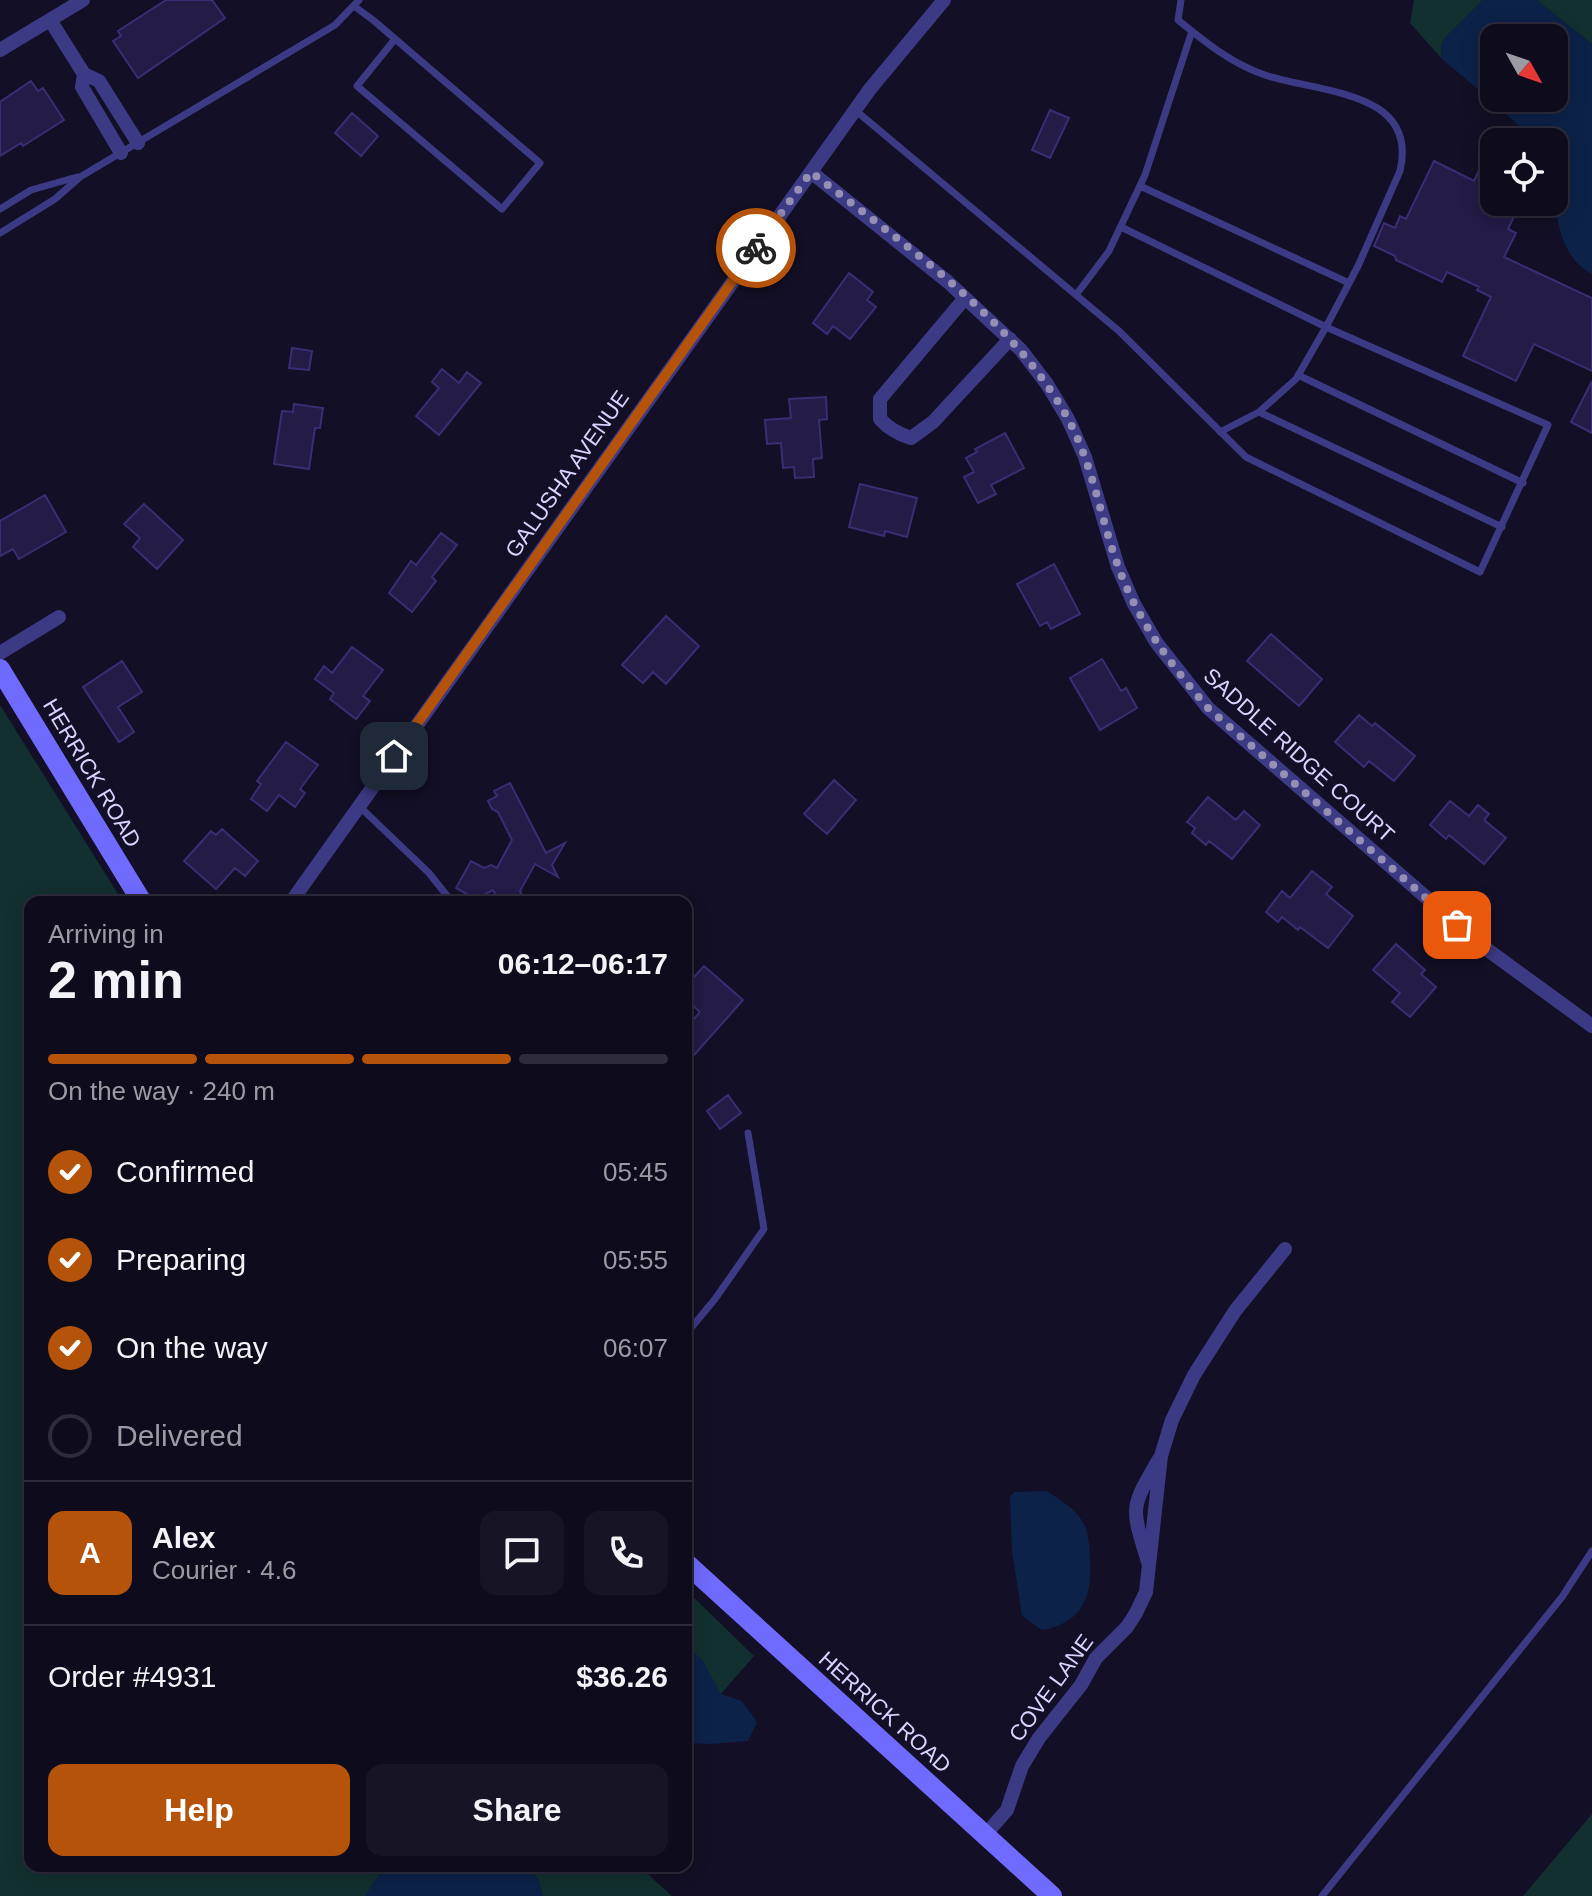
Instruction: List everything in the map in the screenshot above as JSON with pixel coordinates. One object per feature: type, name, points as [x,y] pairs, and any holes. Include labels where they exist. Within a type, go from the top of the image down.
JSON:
[{"type":"street","points":[[0,50],[83,0]]},
{"type":"street","name":"GALUSHA AVENUE","points":[[295,896],[855,110],[944,0]]},
{"type":"street","points":[[50,20],[84,74],[99,81],[138,143]]},
{"type":"street","points":[[84,74],[82,87],[121,153]]},
{"type":"street","name":"SADDLE RIDGE COURT","points":[[811,172],[925,262],[1010,339],[1047,384],[1068,419],[1085,457],[1118,567],[1134,604],[1156,642],[1208,708],[1481,945],[1592,1026]]},
{"type":"street","points":[[965,298],[880,399],[880,419],[885,424],[911,438],[933,422],[1010,339]]},
{"type":"street","points":[[0,653],[59,617]]},
{"type":"street","name":"HERRICK ROAD","points":[[0,669],[138,896]]},
{"type":"street","name":"COVE LANE","points":[[985,1835],[1007,1810],[1022,1766],[1039,1738],[1081,1685],[1096,1658],[1127,1627],[1136,1613],[1146,1592],[1161,1456],[1172,1420],[1194,1375],[1235,1311],[1285,1249]]},
{"type":"street","name":"COVE LANE","points":[[1149,1566],[1134,1512],[1137,1498],[1161,1456]]},
{"type":"street","name":"HERRICK ROAD","points":[[692,1568],[1052,1896]]},
{"type":"lane","points":[[1181,0],[1178,20],[1235,62],[1265,75],[1377,106],[1397,127],[1403,142],[1400,171],[1349,283],[1298,375],[1259,412],[1220,432]]},
{"type":"lane","points":[[0,233],[55,199],[80,177],[335,25],[356,3],[540,163],[502,209],[357,86],[395,39]]},
{"type":"lane","points":[[1076,295],[1109,251],[1140,186],[1192,31]]},
{"type":"lane","points":[[855,110],[1119,331],[1246,457],[1480,572],[1548,425],[1326,327],[1121,227]]},
{"type":"lane","points":[[0,209],[31,190],[80,177]]},
{"type":"lane","points":[[1140,186],[1349,283]]},
{"type":"lane","points":[[1298,375],[1523,483]]},
{"type":"lane","points":[[1259,412],[1502,527]]},
{"type":"lane","points":[[358,805],[429,873],[447,896]]},
{"type":"lane","points":[[692,1326],[764,1229],[748,1133]]},
{"type":"lane","points":[[1322,1896],[1552,1609],[1592,1551]]},
{"type":"green space","points":[[1414,0],[1483,0],[1446,37],[1441,46],[1442,59],[1410,23]]},
{"type":"green space","points":[[1536,0],[1592,0],[1592,44]]},
{"type":"green space","points":[[0,705],[119,896],[24,896],[24,1872],[646,1872],[672,1896],[0,1896]]},
{"type":"green space","points":[[692,1596],[754,1656],[692,1727]]},
{"type":"green space","points":[[1592,1814],[1592,1896],[1523,1896]]},
{"type":"water","points":[[1483,0],[1536,0],[1567,24],[1480,24],[1480,91],[1442,59],[1441,46]]},
{"type":"water","points":[[1568,25],[1592,44],[1592,274],[1578,264],[1568,250],[1557,216],[1568,216],[1568,128],[1521,128],[1504,112],[1568,112]]},
{"type":"water","points":[[1046,1491],[1072,1509],[1084,1524],[1089,1543],[1090,1575],[1086,1598],[1075,1615],[1055,1627],[1042,1630],[1022,1616],[1012,1551],[1010,1497],[1014,1492]]},
{"type":"water","points":[[692,1652],[702,1659],[721,1694],[742,1701],[757,1722],[748,1741],[692,1743]]},
{"type":"water","points":[[380,1872],[532,1872],[539,1881],[543,1896],[365,1896]]},
{"type":"building","points":[[166,0],[212,0],[225,18],[138,78],[113,41],[121,36],[118,31]]},
{"type":"building","points":[[31,81],[38,91],[43,88],[64,120],[23,146],[21,143],[0,156],[0,102]]},
{"type":"building","points":[[1050,110],[1069,118],[1050,158],[1032,150]]},
{"type":"building","points":[[352,113],[378,136],[361,156],[335,133]]},
{"type":"building","points":[[1434,161],[1474,181],[1480,168],[1480,216],[1514,216],[1508,229],[1516,233],[1504,257],[1592,298],[1592,371],[1534,344],[1516,381],[1463,356],[1491,297],[1477,290],[1479,287],[1447,272],[1442,282],[1374,246],[1384,223],[1395,228],[1400,216],[1406,219]]},
{"type":"building","points":[[849,273],[873,292],[867,300],[876,307],[850,339],[833,326],[827,334],[813,323]]},
{"type":"building","points":[[292,348],[312,351],[309,370],[289,368]]},
{"type":"building","points":[[442,369],[459,383],[467,372],[481,383],[439,435],[416,416],[439,388],[432,382]]},
{"type":"building","points":[[1592,381],[1592,433],[1571,422]]},
{"type":"building","points":[[826,397],[827,419],[819,420],[822,458],[813,459],[814,477],[795,478],[794,467],[783,468],[781,443],[767,444],[765,420],[791,418],[789,399]]},
{"type":"building","points":[[294,404],[323,408],[320,428],[315,428],[309,469],[274,464],[282,411],[293,412]]},
{"type":"building","points":[[1005,433],[1024,468],[991,485],[996,494],[978,503],[964,477],[974,472],[966,458],[977,452],[975,449]]},
{"type":"building","points":[[860,484],[917,498],[907,537],[885,531],[884,536],[849,527]]},
{"type":"building","points":[[45,495],[66,532],[19,559],[13,549],[0,556],[0,521]]},
{"type":"building","points":[[144,504],[183,540],[157,569],[133,547],[140,538],[124,524]]},
{"type":"building","points":[[441,533],[457,545],[432,577],[436,581],[412,612],[389,593],[411,561],[416,565]]},
{"type":"building","points":[[1054,564],[1080,614],[1051,629],[1047,622],[1040,626],[1017,584]]},
{"type":"building","points":[[666,616],[699,646],[666,684],[653,672],[643,683],[622,665]]},
{"type":"building","points":[[1271,634],[1322,679],[1299,706],[1247,661]]},
{"type":"building","points":[[352,647],[383,670],[363,696],[370,701],[356,719],[330,699],[334,693],[315,679],[324,666],[332,673]]},
{"type":"building","points":[[1102,659],[1121,691],[1126,688],[1137,708],[1100,730],[1070,678]]},
{"type":"building","points":[[122,661],[142,692],[118,707],[134,732],[119,742],[83,687]]},
{"type":"building","points":[[1359,715],[1372,726],[1375,723],[1415,756],[1394,781],[1369,761],[1364,767],[1335,742]]},
{"type":"building","points":[[286,742],[318,765],[300,789],[305,793],[295,807],[279,795],[267,811],[251,799],[261,784],[257,781]]},
{"type":"building","points":[[834,780],[856,800],[827,834],[804,814]]},
{"type":"building","points":[[510,783],[546,853],[565,843],[552,865],[558,877],[535,864],[520,891],[522,896],[496,896],[493,890],[482,896],[471,896],[456,888],[471,861],[484,868],[491,865],[497,868],[512,840],[498,812],[492,809],[488,801],[497,796],[494,791]]},
{"type":"building","points":[[1208,797],[1236,820],[1244,811],[1260,825],[1232,859],[1209,841],[1206,845],[1192,833],[1195,828],[1187,822]]},
{"type":"building","points":[[1450,801],[1469,816],[1478,805],[1489,814],[1484,820],[1506,838],[1484,864],[1449,835],[1446,839],[1430,825]]},
{"type":"building","points":[[222,829],[258,861],[245,876],[235,868],[216,889],[184,861],[211,831],[216,835]]},
{"type":"building","points":[[1312,871],[1332,887],[1326,894],[1353,916],[1328,948],[1300,927],[1298,930],[1282,917],[1278,922],[1266,912],[1282,891],[1290,898]]},
{"type":"building","points":[[1396,944],[1425,970],[1421,974],[1436,987],[1410,1017],[1392,1002],[1400,993],[1373,970]]},
{"type":"building","points":[[704,966],[743,1000],[692,1057],[692,1021],[700,1012],[692,1005],[692,979]]},
{"type":"building","points":[[728,1095],[741,1113],[720,1129],[707,1111]]},
{"type":"way so far","points":[[756,248],[811,172],[925,262],[1021,350],[1068,419],[1085,457],[1118,567],[1134,604],[1181,677],[1208,708],[1457,925]]},
{"type":"route","points":[[394,756],[756,248]]}]
